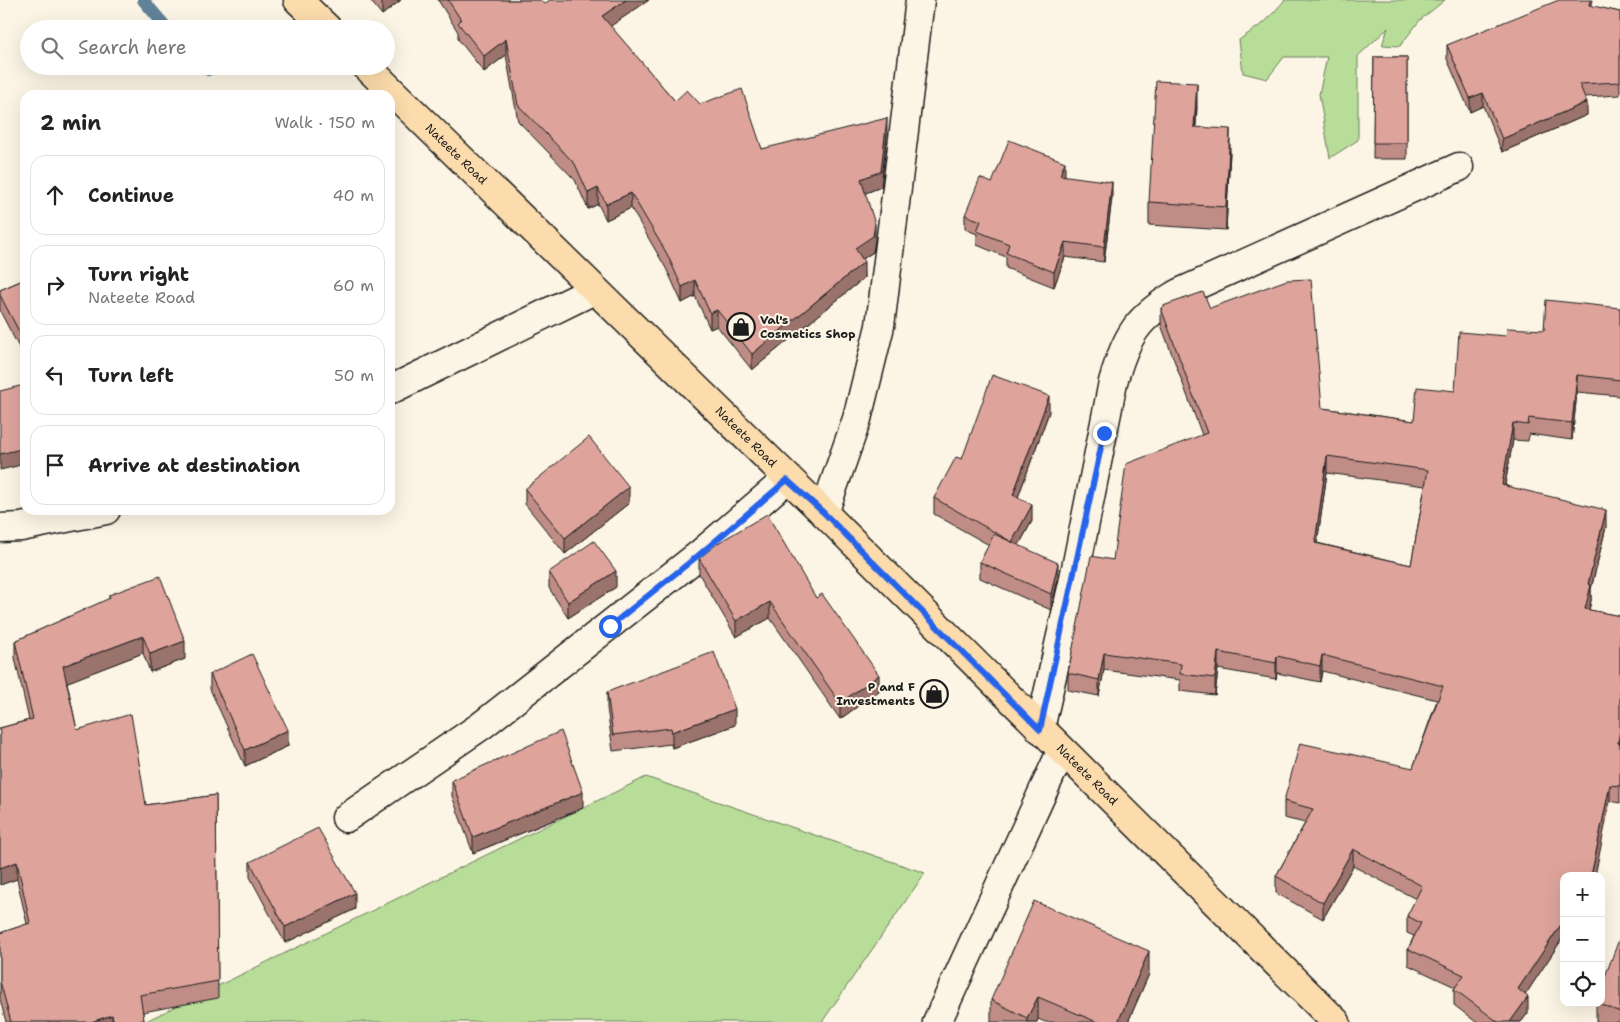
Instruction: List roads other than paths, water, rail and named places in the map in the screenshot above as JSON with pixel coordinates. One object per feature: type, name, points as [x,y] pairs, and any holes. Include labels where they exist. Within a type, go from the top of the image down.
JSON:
[{"type":"main road","points":[[298,0],[319,20]]},
{"type":"main road","name":"Nateete Road","points":[[375,75],[390,90]]},
{"type":"main road","name":"Nateete Road","points":[[395,94],[787,480],[824,513],[1062,752],[1336,1022]]},
{"type":"street","points":[[824,513],[857,419],[880,326],[920,0]]},
{"type":"street","points":[[1040,730],[1075,574],[1114,382],[1122,351],[1137,327],[1154,307],[1179,293],[1459,167]]},
{"type":"street","points":[[395,388],[594,290]]},
{"type":"street","points":[[346,818],[481,726],[700,554],[787,480]]},
{"type":"street","points":[[0,528],[21,527],[81,515]]},
{"type":"street","points":[[937,1022],[1062,752]]},
{"type":"waterway","points":[[143,0],[160,20]]},
{"type":"place","name":"Val's Cosmetics Shop","points":[[741,327]]},
{"type":"place","name":"P and F Investments","points":[[934,694]]}]
